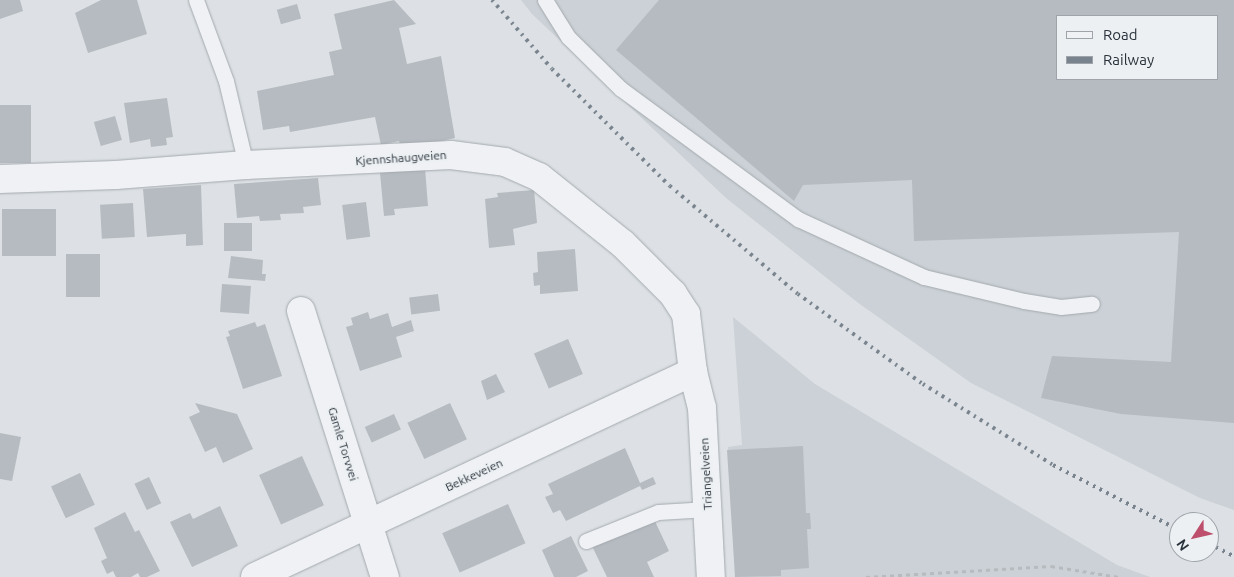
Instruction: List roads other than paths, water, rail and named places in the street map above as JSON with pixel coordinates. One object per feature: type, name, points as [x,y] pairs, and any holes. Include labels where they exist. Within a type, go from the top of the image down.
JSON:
[{"type":"street","name":"Kjennshaugveien","points":[[0,179],[116,176],[246,164],[451,154],[483,158],[524,170],[577,206],[623,244],[673,294],[686,314],[692,372]]},
{"type":"street","name":"Gamle Torvvei","points":[[301,311],[385,577]]},
{"type":"street","name":"Triangelveien","points":[[692,372],[702,408],[711,577]]},
{"type":"street","name":"Bekkeveien","points":[[255,577],[369,526],[692,372]]},
{"type":"lane","points":[[196,0],[226,81],[246,164]]},
{"type":"lane","points":[[545,0],[568,38],[621,89],[798,219],[883,260],[943,282],[1061,307],[1092,304]]},
{"type":"lane","points":[[586,541],[658,512],[708,509]]},
{"type":"railway","points":[[492,0],[552,69],[670,186],[798,294],[923,384],[1053,465],[1169,525]]},
{"type":"railway","points":[[1219,549],[1234,556]]}]
